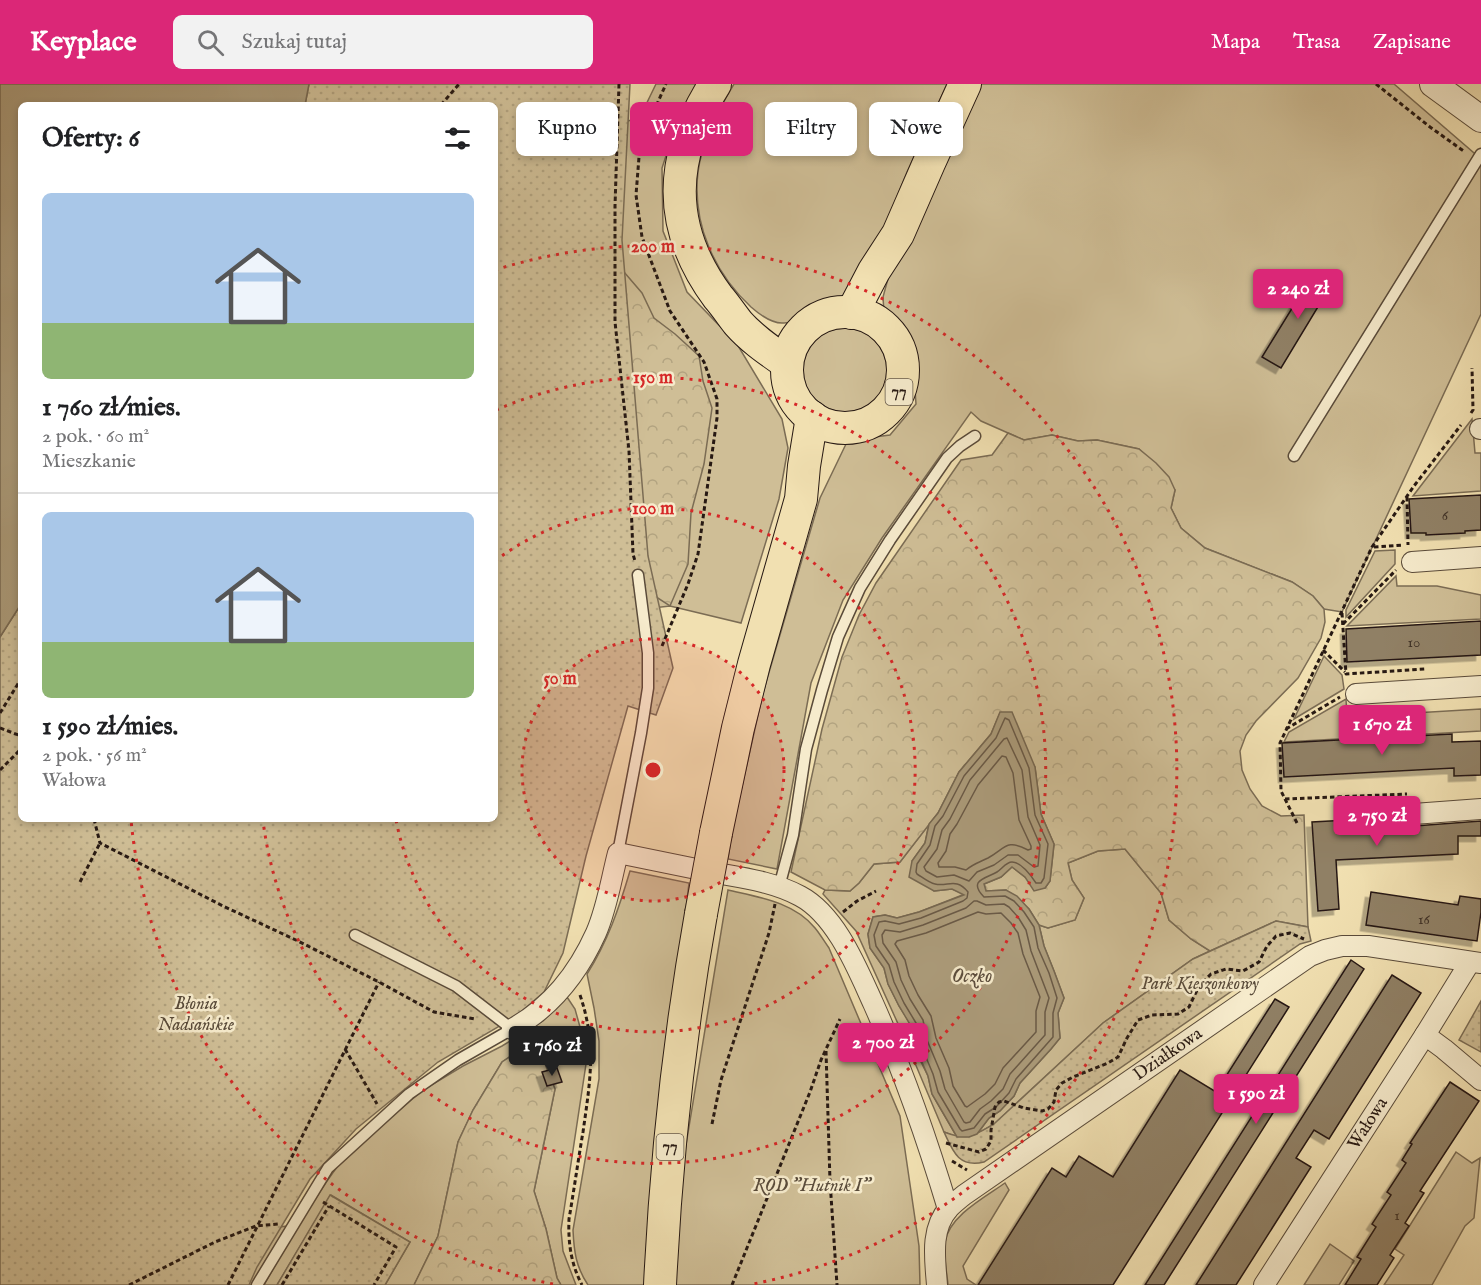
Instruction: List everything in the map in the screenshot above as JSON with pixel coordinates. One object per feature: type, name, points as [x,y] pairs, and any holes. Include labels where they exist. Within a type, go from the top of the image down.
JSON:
[{"type":"main road","points":[[715,84],[700,110],[687,141],[681,168],[680,195],[689,246],[708,282],[746,332],[793,349]]},
{"type":"main road","points":[[825,422],[801,408],[791,390],[787,377],[793,349],[807,326],[825,315],[838,312],[865,318],[883,297],[898,234],[965,84]]},
{"type":"main road","name":"77","points":[[660,1285],[667,1178],[677,1080],[701,914],[716,833],[754,664],[825,422],[846,428],[861,426],[875,419],[887,410],[899,391],[903,376],[901,354],[890,334],[865,318]]},
{"type":"street","points":[[1433,84],[1481,119]]},
{"type":"street","points":[[1413,562],[1481,557]]},
{"type":"street","points":[[1356,694],[1481,686]]},
{"type":"street","points":[[1400,815],[1481,809]]},
{"type":"street","points":[[505,1024],[528,1020],[538,1012],[551,1001],[582,960],[597,932],[618,853],[750,879],[801,896],[836,930],[850,954],[891,1043],[924,1132],[948,1209]]},
{"type":"street","name":"Działkowa","points":[[937,1285],[934,1244],[939,1223],[948,1209],[964,1195],[1310,956],[1342,946],[1358,946],[1476,963]]},
{"type":"street","name":"Wałowa","points":[[1264,1285],[1425,1035],[1476,963]]},
{"type":"street","points":[[1425,1035],[1481,1080]]},
{"type":"lane","points":[[1293,456],[1479,157]]},
{"type":"lane","points":[[779,887],[793,835],[806,749],[838,637],[860,588],[890,540],[947,458],[975,436]]},
{"type":"lane","points":[[618,853],[648,688],[648,653],[638,574]]},
{"type":"lane","points":[[257,1285],[328,1168],[409,1094],[505,1024],[456,986],[356,934]]},
{"type":"path","points":[[444,102],[459,84]]},
{"type":"path","points":[[619,84],[615,206],[615,322],[629,452],[633,554],[638,574]]},
{"type":"path","points":[[648,653],[660,649],[688,584],[698,554],[717,418],[717,399],[704,362],[670,310],[642,237],[636,195],[639,157],[648,124],[666,84]]},
{"type":"path","points":[[1376,84],[1430,127],[1479,157]]},
{"type":"path","points":[[1297,823],[1281,791],[1280,743],[1372,547],[1473,410],[1472,368]]},
{"type":"path","points":[[1372,547],[1408,545],[1407,497]]},
{"type":"path","points":[[1342,624],[1399,566],[1413,562]]},
{"type":"path","points":[[1342,612],[1346,674]]},
{"type":"path","points":[[1323,650],[1346,674],[1425,669]]},
{"type":"path","points":[[0,713],[18,684]]},
{"type":"path","points":[[1286,730],[1344,694],[1356,694]]},
{"type":"path","points":[[0,728],[18,735]]},
{"type":"path","points":[[0,770],[18,751]]},
{"type":"path","points":[[1285,799],[1414,794]]},
{"type":"path","points":[[80,882],[100,843],[95,822]]},
{"type":"path","points":[[100,843],[379,982],[434,1012],[505,1024]]},
{"type":"path","points":[[712,1124],[721,1080],[769,933],[779,887]]},
{"type":"path","points":[[830,923],[857,902],[876,891]]},
{"type":"path","points":[[944,1143],[979,1152],[986,1149],[991,1141],[995,1107],[999,1102],[1004,1101],[1024,1108],[1048,1109],[1054,1102],[1056,1090],[1062,1083],[1118,1057],[1138,1020],[1152,1015],[1178,1014],[1189,1007],[1200,986],[1211,974],[1226,969],[1243,971],[1259,962],[1267,946],[1276,936],[1290,933],[1306,940]]},
{"type":"path","points":[[569,979],[580,995],[586,1011],[592,1051],[590,1083],[569,1219],[568,1241],[572,1262],[582,1285]]},
{"type":"path","points":[[228,1285],[379,982]]},
{"type":"path","points":[[732,1285],[840,1019]]},
{"type":"path","points":[[901,1044],[921,1035]]},
{"type":"path","points":[[345,1049],[384,1116]]},
{"type":"path","points":[[826,1049],[830,1181],[837,1285]]},
{"type":"path","points":[[282,1285],[329,1206],[396,1247],[374,1285]]},
{"type":"path","points":[[129,1285],[215,1242],[256,1226],[294,1222]]},
{"type":"green space","name":"Błonia Nadsańskie","points":[[309,84],[630,84],[622,240],[648,556],[673,668],[656,715],[628,706],[586,856],[563,953],[544,992],[515,1017],[438,1062],[356,1129],[310,1179],[257,1267],[249,1285],[0,1285],[0,637],[18,609],[18,822],[498,822],[498,102],[306,102]]},
{"type":"green space","points":[[656,84],[697,84],[688,102],[647,102]]},
{"type":"green space","points":[[734,84],[947,84],[939,102],[869,102],[869,156],[914,156],[860,289],[853,296],[793,322],[778,323],[754,310],[726,279],[708,246],[702,228],[697,191],[698,172],[701,156],[753,156],[753,102],[723,102]]},
{"type":"green space","points":[[973,84],[1394,84],[1481,159],[1481,314],[1342,612],[1324,609],[1313,596],[1292,582],[1205,548],[1181,528],[1171,508],[1175,490],[1139,449],[1097,440],[1078,441],[1052,435],[1024,440],[981,421],[971,412],[882,538],[843,600],[811,683],[777,869],[728,859],[732,831],[763,693],[820,498],[846,444],[866,438],[890,435],[916,404],[914,376],[903,369],[898,347],[885,328],[883,297],[889,275],[941,156],[963,156],[963,107]]},
{"type":"green space","points":[[630,120],[630,156],[666,156],[662,168],[663,231],[687,292],[737,344],[782,419],[788,448],[779,499],[741,623],[670,606],[529,622],[595,156],[618,156],[618,125]]},
{"type":"green space","points":[[624,272],[642,293],[654,318],[699,356],[703,381],[712,408],[704,464],[691,513],[688,564],[670,606],[650,593]]},
{"type":"green space","points":[[845,328],[861,331],[875,340],[884,354],[887,370],[884,386],[875,400],[861,409],[845,412],[829,409],[815,400],[806,386],[803,370],[806,354],[815,340],[829,331]]},
{"type":"green space","points":[[1472,419],[1475,453],[1481,453],[1481,491],[1413,496]]},
{"type":"green space","points":[[1008,433],[1024,440],[1052,435],[1078,441],[1097,440],[1139,449],[1169,477],[1175,490],[1171,508],[1181,528],[1205,548],[1292,582],[1313,596],[1324,609],[1325,622],[1321,638],[1298,678],[1256,721],[1246,735],[1240,751],[1242,770],[1250,789],[1262,806],[1281,816],[1304,815],[1308,927],[1276,921],[1210,951],[1191,939],[1169,920],[1161,893],[1125,849],[1098,851],[1068,863],[1072,880],[1084,898],[1075,920],[1048,928],[1039,925],[1029,909],[1006,890],[986,891],[984,884],[1001,877],[1012,867],[1045,888],[1050,881],[1054,844],[1041,814],[1035,767],[1000,713],[991,734],[959,772],[938,813],[900,862],[874,864],[850,891],[825,890],[791,872],[822,729],[842,657],[859,615],[876,583],[961,460],[992,455]]},
{"type":"green space","points":[[1395,550],[1395,564],[1346,617],[1346,610],[1375,551]]},
{"type":"green space","points":[[1396,576],[1397,586],[1437,586],[1481,595],[1481,619],[1347,626]]},
{"type":"green space","points":[[1324,656],[1342,675],[1344,689],[1294,719]]},
{"type":"green space","points":[[1346,699],[1347,717],[1481,709],[1481,731],[1284,742],[1289,732]]},
{"type":"green space","points":[[929,824],[925,843],[912,861],[934,891],[952,889],[965,894],[897,918],[885,915],[873,917],[868,934],[870,948],[884,968],[888,984],[910,1023],[932,1094],[957,1137],[944,1132],[856,931],[823,894],[825,890],[850,891],[874,864],[900,862]]},
{"type":"green space","points":[[1125,849],[1161,893],[1169,920],[1191,939],[1210,951],[1193,959],[1103,1023],[994,1124],[977,1134],[989,1118],[1000,1111],[1014,1096],[1020,1083],[1060,1038],[1058,1013],[1064,998],[1044,946],[1039,925],[1048,928],[1075,920],[1084,898],[1072,880],[1068,863],[1098,851]]},
{"type":"green space","points":[[630,871],[689,883],[663,1106],[648,1285],[588,1285],[576,1259],[573,1230],[599,1079],[599,1041],[587,974],[612,924]]},
{"type":"green space","name":"ROD \"Hutnik I\"","points":[[728,890],[775,902],[797,912],[815,928],[829,948],[900,1116],[919,1246],[920,1285],[673,1285],[685,1151]]},
{"type":"green space","name":"Park Kieszonkowy","points":[[1276,921],[1308,927],[1311,941],[1300,944],[984,1162],[968,1163],[954,1152],[944,1132],[965,1137],[981,1132],[994,1124],[1103,1023],[1193,959]]},
{"type":"green space","points":[[567,997],[575,1009],[586,1064],[561,1230],[563,1251],[576,1285],[561,1285],[557,1278],[546,1229],[534,1191],[555,1089],[541,1054],[526,1039],[529,1044],[502,1062],[473,1110],[458,1142],[438,1236],[414,1285],[385,1285],[410,1242],[331,1195],[277,1285],[264,1285],[295,1229],[327,1181],[337,1167],[362,1142],[423,1090],[543,1021]]},
{"type":"green space","points":[[1481,1001],[1481,1052],[1459,1040]]},
{"type":"green space","points":[[529,1044],[541,1054],[555,1089],[534,1191],[546,1229],[557,1278],[561,1285],[414,1285],[438,1236],[458,1142],[473,1110],[502,1062]]},
{"type":"green space","points":[[1456,1152],[1472,1163],[1480,1158],[1474,1218],[1465,1226],[1432,1285],[1384,1285],[1404,1255],[1395,1249]]},
{"type":"green space","points":[[1005,1183],[1009,1190],[963,1266],[967,1279],[976,1285],[948,1285],[944,1252],[945,1242],[953,1224],[969,1208]]},
{"type":"green space","points":[[330,1195],[410,1242],[385,1285],[277,1285]]},
{"type":"green space","points":[[289,1226],[253,1285],[230,1285],[258,1229]]},
{"type":"green space","points":[[1330,1244],[1354,1261],[1339,1285],[1304,1285]]},
{"type":"water","points":[[0,84],[309,84],[306,102],[18,102],[18,609],[0,637]]},
{"type":"water","name":"Oczko","points":[[1000,712],[1012,712],[1035,767],[1041,814],[1054,844],[1050,881],[1045,888],[1034,891],[1025,877],[1012,867],[1001,877],[984,884],[986,891],[1006,890],[1017,896],[1039,925],[1044,946],[1064,998],[1058,1013],[1060,1038],[1020,1083],[1014,1096],[1000,1111],[989,1118],[977,1134],[957,1137],[932,1094],[928,1076],[914,1044],[911,1026],[888,984],[884,968],[870,948],[868,934],[873,917],[885,915],[897,918],[964,895],[952,889],[934,891],[909,877],[912,861],[925,843],[929,824],[938,813],[959,772],[991,734]]},
{"type":"building","points":[[1315,271],[1333,282],[1281,368],[1262,357]]},
{"type":"building","points":[[1481,495],[1481,530],[1426,535],[1426,533],[1411,533],[1409,499]]},
{"type":"building","points":[[1481,621],[1481,655],[1347,662],[1346,629]]},
{"type":"building","points":[[1452,734],[1452,742],[1481,741],[1481,775],[1454,776],[1454,768],[1284,777],[1282,743]]},
{"type":"building","points":[[1385,818],[1385,823],[1391,822],[1401,827],[1481,821],[1481,836],[1458,836],[1458,854],[1336,860],[1339,909],[1318,911],[1312,822]]},
{"type":"building","points":[[1371,892],[1458,905],[1460,896],[1481,899],[1477,941],[1366,925]]},
{"type":"building","points":[[1351,960],[1364,969],[1164,1285],[1145,1285]]},
{"type":"building","points":[[1392,975],[1421,993],[1329,1139],[1314,1130],[1296,1158],[1311,1167],[1236,1285],[1196,1285]]},
{"type":"building","points":[[1275,999],[1289,1007],[1113,1285],[978,1285],[1052,1168],[1066,1177],[1079,1156],[1113,1177],[1180,1070],[1216,1092]]},
{"type":"building","points":[[557,1068],[562,1082],[547,1086],[542,1072]]},
{"type":"building","points":[[1450,1082],[1479,1101],[1420,1191],[1424,1193],[1405,1223],[1409,1226],[1390,1255],[1394,1258],[1377,1285],[1345,1285],[1361,1259],[1357,1257],[1376,1227],[1372,1224],[1391,1195],[1387,1192],[1406,1163],[1402,1160],[1412,1144],[1410,1143]]}]
